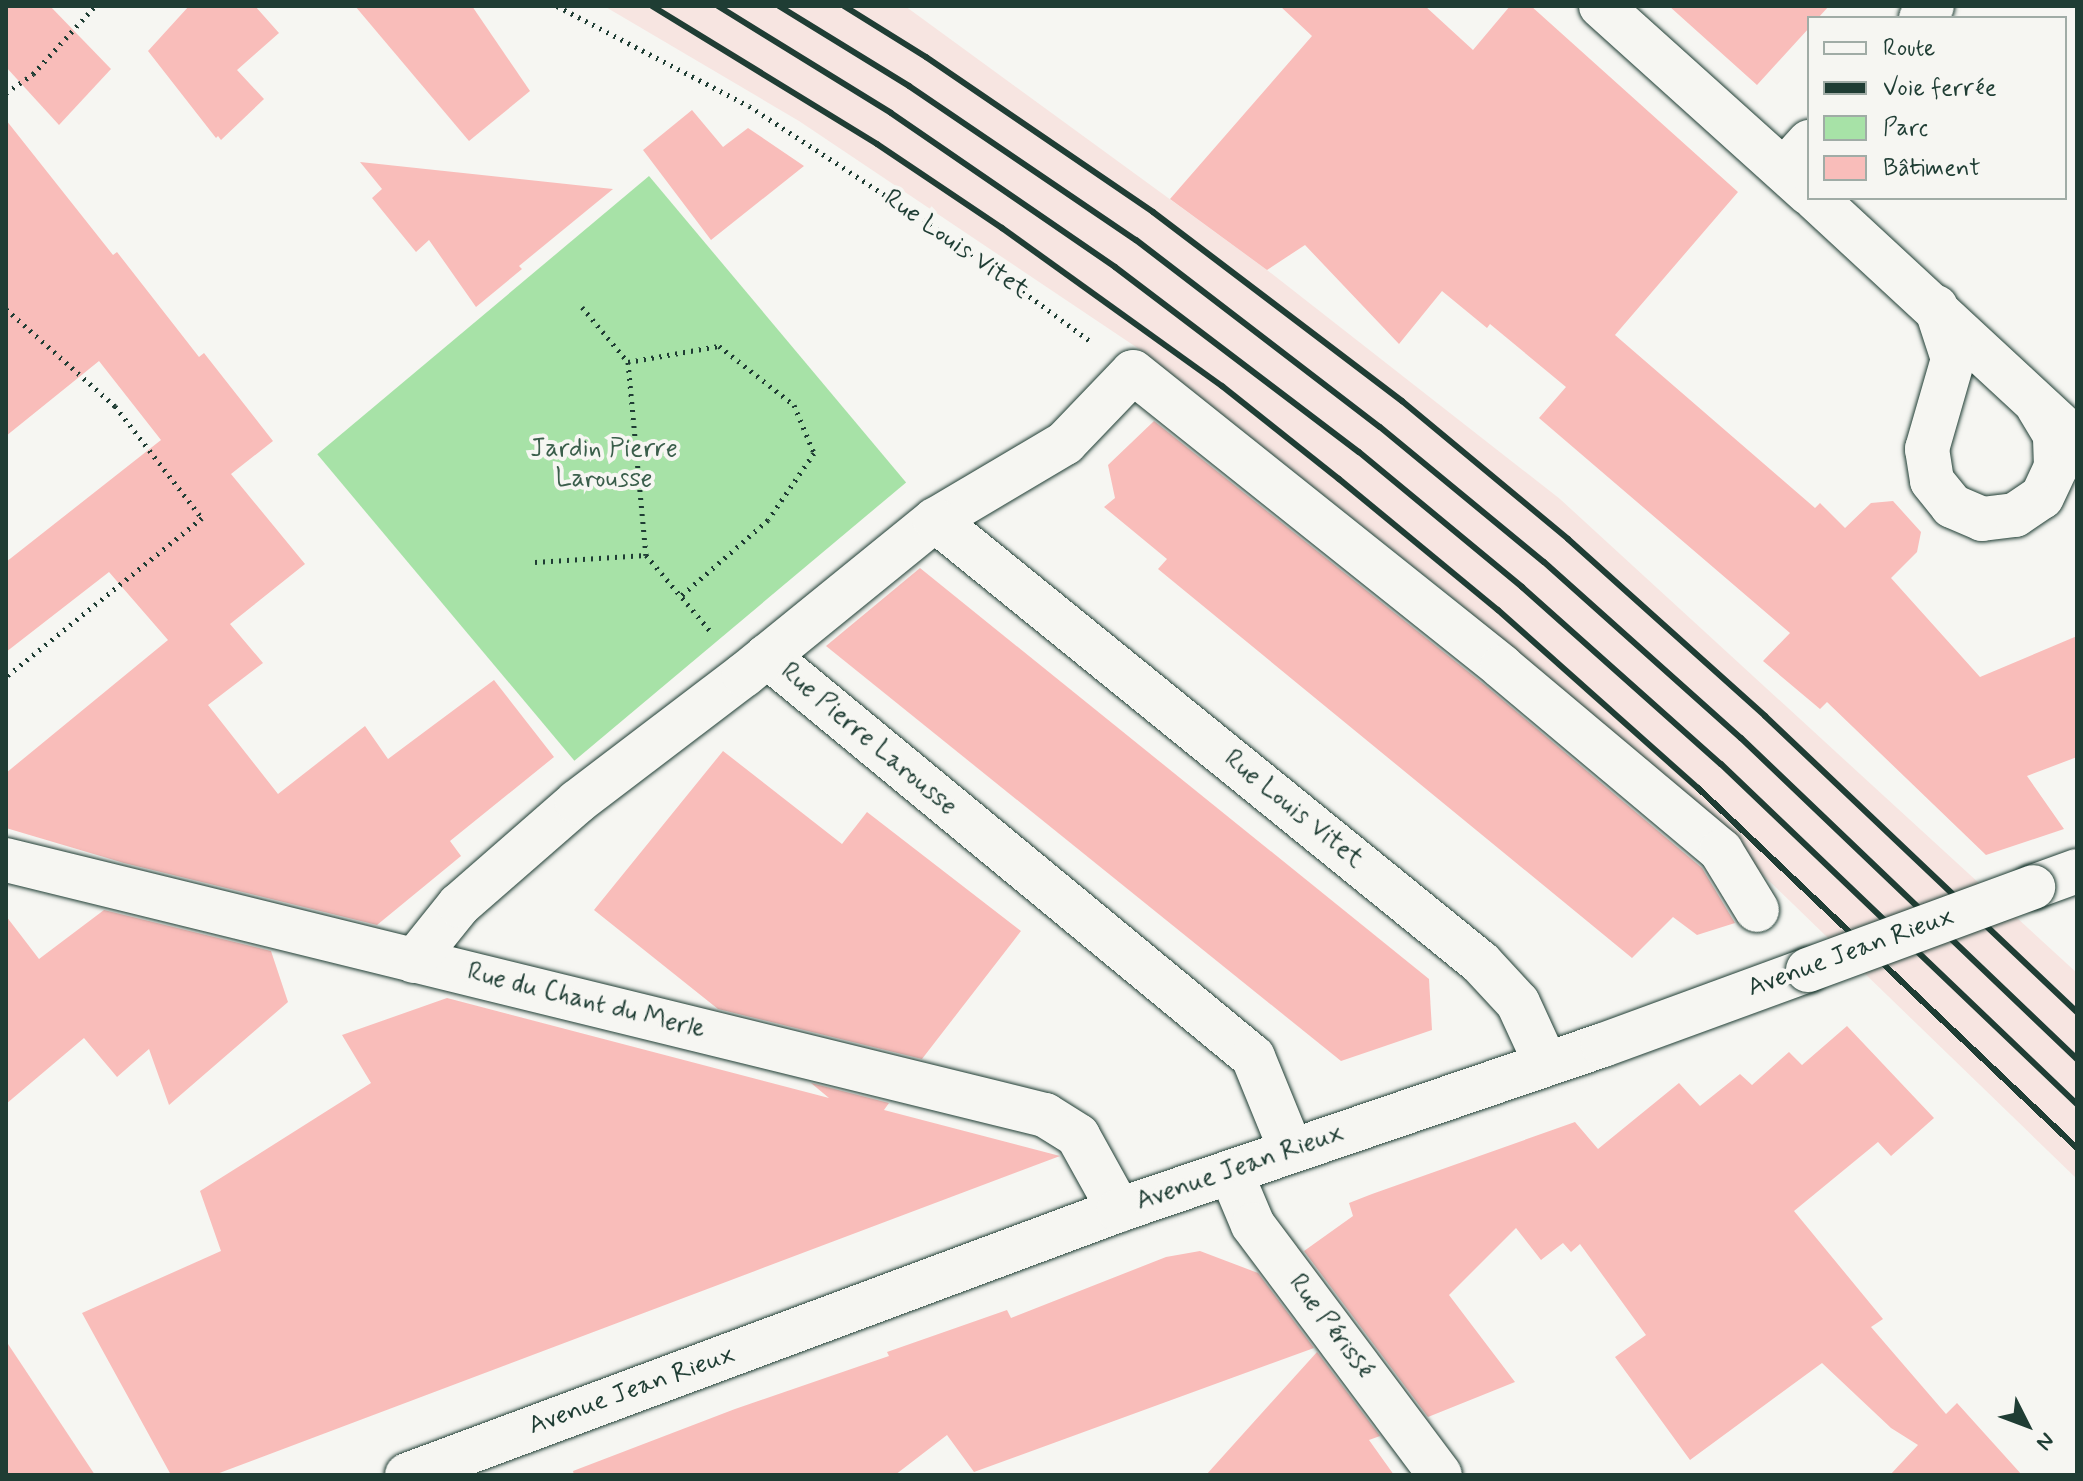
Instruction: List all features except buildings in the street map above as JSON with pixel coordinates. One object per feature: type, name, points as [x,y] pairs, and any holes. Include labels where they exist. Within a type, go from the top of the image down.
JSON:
[{"type":"street","points":[[1601,6],[1804,176]]},
{"type":"street","points":[[1828,200],[2038,407],[2077,440]]},
{"type":"street","points":[[1936,307],[1953,359],[1927,449],[1932,481],[1952,506],[1982,519],[2015,515],[2042,497],[2056,467],[2055,435],[2038,407]]},
{"type":"street","points":[[756,665],[935,520],[1065,443],[1133,372],[1502,667],[1721,851],[1757,910]]},
{"type":"street","name":"Rue Louis Vitet","points":[[935,520],[1481,963],[1518,1003],[1546,1064]]},
{"type":"street","name":"Rue Pierre Larousse","points":[[414,961],[459,905],[518,853],[577,802],[756,665],[1253,1057],[1291,1150]]},
{"type":"street","name":"Rue du Chant du Merle","points":[[6,860],[1045,1115],[1078,1136],[1119,1210]]},
{"type":"street","name":"Avenue Jean Rieux","points":[[407,1475],[1119,1210],[1546,1064],[2077,871]]},
{"type":"street","name":"Rue Périssé","points":[[1231,1173],[1253,1225],[1440,1475]]},
{"type":"path","points":[[6,93],[33,74],[95,6]]},
{"type":"path","name":"Rue Louis Vitet","points":[[557,6],[749,106],[952,239],[1133,372]]},
{"type":"path","points":[[582,307],[628,362],[646,555],[681,596],[756,665]]},
{"type":"path","points":[[6,309],[115,406],[202,518],[6,677]]},
{"type":"path","points":[[628,362],[719,346],[794,405],[814,453],[768,520],[681,596]]},
{"type":"path","points":[[535,562],[646,555]]},
{"type":"shaded area","points":[[604,6],[905,6],[1267,270],[1560,499],[2077,973],[2077,1179],[1731,844],[1462,605],[1145,353],[799,121]]},
{"type":"green space","name":"Jardin Pierre Larousse","points":[[649,176],[906,482],[574,761],[317,454]]},
{"type":"railway","points":[[652,6],[877,144],[1002,228],[1222,386],[1339,479],[1498,610],[1698,788],[2077,1148]]},
{"type":"railway","points":[[718,6],[891,113],[1115,267],[1359,452],[1522,587],[1721,764],[2077,1104]]},
{"type":"railway","points":[[779,6],[909,86],[1136,240],[1380,427],[1544,562],[1741,738],[2077,1059]]},
{"type":"railway","points":[[844,6],[926,57],[1153,212],[1402,401],[1568,539],[1765,716],[2077,1012]]}]
